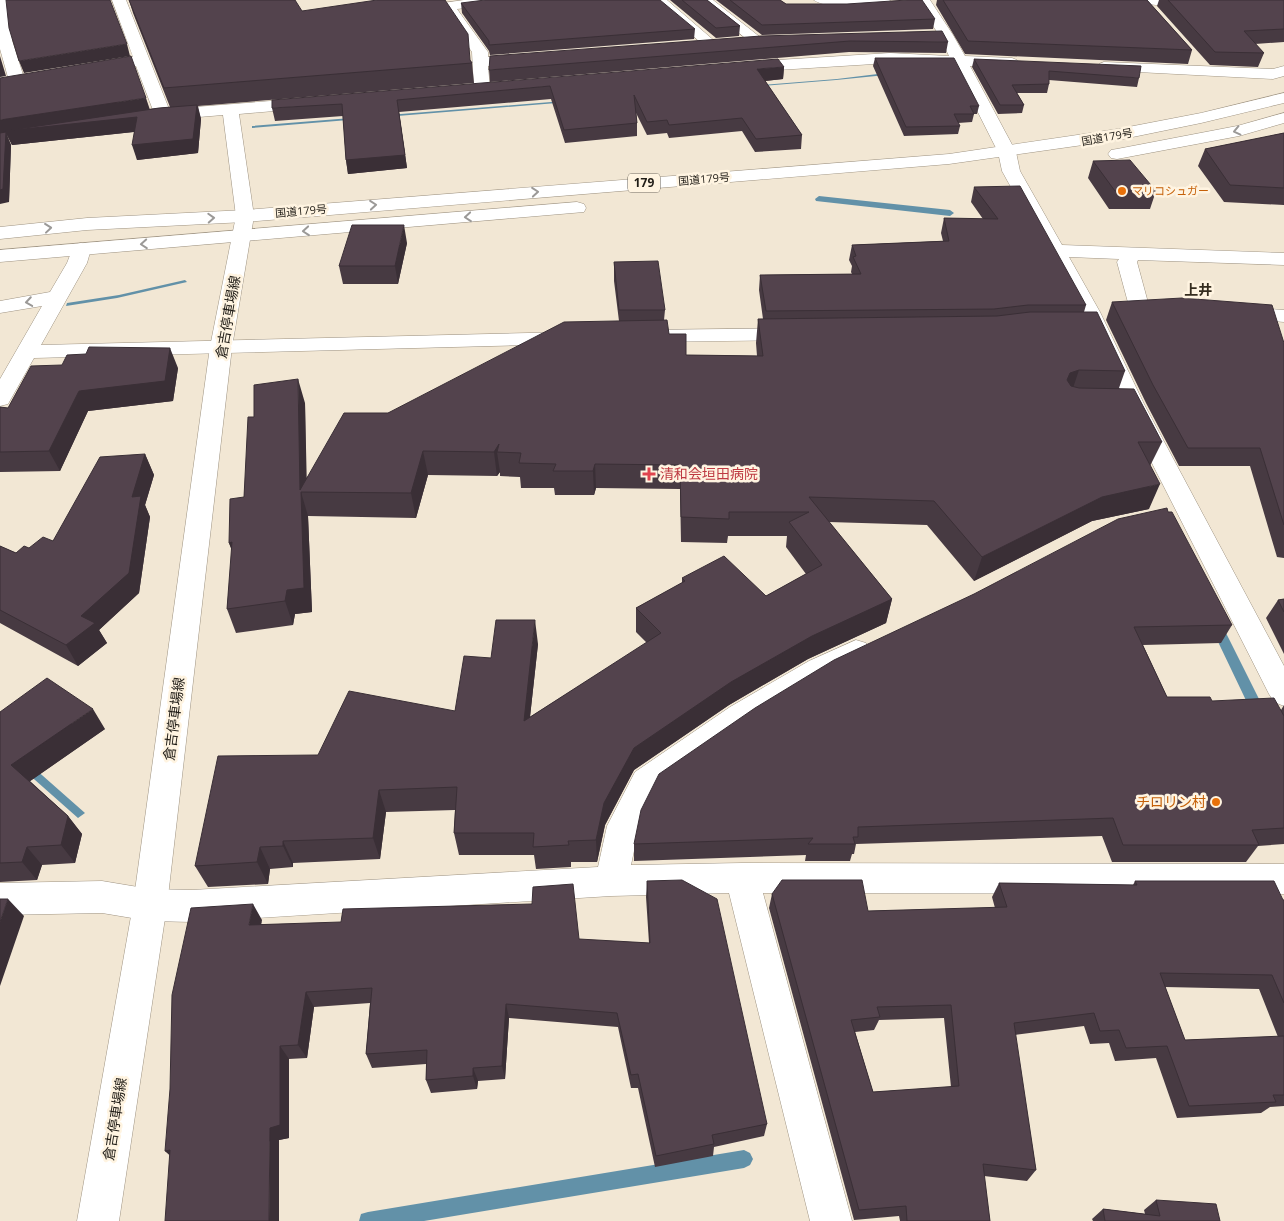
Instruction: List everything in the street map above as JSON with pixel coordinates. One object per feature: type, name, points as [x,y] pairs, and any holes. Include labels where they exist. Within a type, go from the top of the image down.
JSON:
[{"type":"main road","points":[[1,0],[2,40],[17,81]]},
{"type":"main road","points":[[119,0],[162,115]]},
{"type":"main road","points":[[482,89],[480,52],[448,6],[501,0]]},
{"type":"main road","points":[[658,0],[717,44],[693,46]]},
{"type":"main road","points":[[704,0],[764,41],[740,42]]},
{"type":"main road","points":[[821,0],[855,4],[924,1],[946,35],[1009,166],[1058,251],[1113,315]]},
{"type":"main road","points":[[1142,0],[1154,14]]},
{"type":"main road","points":[[1146,0],[1182,0]]},
{"type":"main road","points":[[926,36],[946,35]]},
{"type":"main road","points":[[1192,56],[1204,70]]},
{"type":"main road","points":[[481,62],[539,58]]},
{"type":"main road","points":[[726,69],[849,59],[890,58],[1028,64]]},
{"type":"main road","points":[[84,70],[142,60]]},
{"type":"main road","points":[[1088,66],[1273,74],[1284,71]]},
{"type":"main road","points":[[0,84],[36,78]]},
{"type":"main road","points":[[463,90],[502,87]]},
{"type":"main road","name":"国道179号","points":[[0,256],[81,249],[244,226],[939,160],[1009,166],[1065,144],[1218,116],[1284,98]]},
{"type":"main road","points":[[143,118],[327,101]]},
{"type":"main road","name":"倉吉停車場線","points":[[98,1221],[150,905],[222,347],[244,226],[230,109]]},
{"type":"main road","name":"国道179号","points":[[1100,156],[1239,131],[1284,118]]},
{"type":"main road","points":[[873,183],[962,175]]},
{"type":"main road","name":"国道179号","points":[[0,233],[88,224],[244,226],[597,206]]},
{"type":"main road","points":[[0,399],[77,262],[81,249]]},
{"type":"main road","points":[[1058,251],[1284,259]]},
{"type":"main road","points":[[1132,254],[1127,262],[1113,315],[1133,404],[1284,694]]},
{"type":"main road","points":[[0,307],[57,297]]},
{"type":"main road","points":[[1214,311],[1284,316]]},
{"type":"main road","points":[[631,336],[810,334]]},
{"type":"main road","points":[[27,352],[592,337]]},
{"type":"main road","points":[[1107,405],[1133,404]]},
{"type":"main road","points":[[1159,517],[1187,510]]},
{"type":"main road","points":[[611,881],[623,826],[646,781],[748,711],[819,669],[879,640]]},
{"type":"main road","points":[[0,899],[102,897],[150,905],[202,906],[611,881],[742,878],[1284,879]]},
{"type":"main road","points":[[742,878],[827,1220]]},
{"type":"water","points":[[894,72],[896,74],[836,80],[252,128],[252,126],[837,79]]},
{"type":"water","points":[[185,280],[187,282],[117,298],[66,306],[67,303],[119,295]]},
{"type":"water","points":[[0,738],[85,813],[78,818],[0,749]]},
{"type":"building","points":[[6,0],[110,0],[127,44],[19,61],[9,28]]},
{"type":"building","points":[[129,0],[295,0],[302,11],[377,0],[445,0],[468,34],[470,60],[472,63],[164,88]]},
{"type":"building","points":[[485,0],[660,0],[695,29],[489,45],[489,41],[461,3]]},
{"type":"building","points":[[682,0],[707,0],[740,26],[716,28]]},
{"type":"building","points":[[730,0],[780,0],[786,4],[847,4],[922,0],[935,19],[762,25]]},
{"type":"building","points":[[943,0],[1147,0],[1192,50],[968,41]]},
{"type":"building","points":[[1168,0],[1284,0],[1284,29],[1244,31],[1264,53],[1215,52]]},
{"type":"building","points":[[942,31],[948,42],[850,41],[489,70],[490,56],[761,36]]},
{"type":"building","points":[[131,56],[146,98],[0,120],[0,78]]},
{"type":"building","points":[[875,58],[954,58],[979,106],[970,106],[974,114],[954,114],[960,126],[906,127]]},
{"type":"building","points":[[778,59],[784,67],[757,69],[802,135],[756,139],[742,118],[669,125],[667,120],[647,122],[634,95],[637,123],[564,130],[550,86],[397,100],[405,155],[346,160],[342,104],[272,108],[272,100]]},
{"type":"building","points":[[974,59],[1141,66],[1139,78],[1049,71],[1049,84],[1012,85],[1024,105],[1000,105]]},
{"type":"building","points":[[197,105],[193,139],[132,145],[137,117],[5,131],[159,108]]},
{"type":"building","points":[[6,132],[3,189],[0,190],[0,133]]},
{"type":"building","points":[[1284,133],[1284,188],[1230,185],[1205,149]]},
{"type":"building","points":[[1130,160],[1156,191],[1115,191],[1093,161]]},
{"type":"building","points":[[1020,186],[1086,305],[1028,305],[994,309],[766,311],[760,275],[861,274],[853,257],[856,256],[852,245],[949,241],[944,218],[998,219],[974,187]]},
{"type":"building","points":[[352,225],[404,225],[395,266],[339,266]]},
{"type":"building","points":[[658,261],[665,310],[619,310],[614,262]]},
{"type":"building","points":[[1182,298],[1272,305],[1284,343],[1284,525],[1260,448],[1188,448],[1153,385],[1112,302]]},
{"type":"building","points":[[1030,312],[1097,312],[1125,371],[1079,370],[1070,373],[1067,380],[1071,386],[1079,388],[1134,389],[1162,442],[1138,442],[1160,484],[1102,497],[982,557],[934,501],[809,497],[892,599],[812,636],[731,682],[634,748],[604,803],[596,840],[568,841],[569,845],[533,847],[534,833],[454,833],[457,787],[379,790],[373,838],[283,841],[283,846],[260,847],[257,862],[195,866],[218,756],[318,755],[349,691],[455,711],[464,656],[491,658],[496,620],[535,620],[524,721],[661,633],[636,608],[685,581],[682,578],[724,556],[766,596],[822,565],[789,522],[809,512],[729,512],[729,519],[681,517],[680,465],[595,464],[593,471],[553,471],[556,464],[519,463],[521,453],[497,452],[499,444],[494,452],[423,451],[411,493],[301,492],[304,588],[287,590],[285,601],[227,609],[232,542],[229,543],[230,499],[244,497],[248,417],[254,417],[254,385],[298,379],[300,490],[344,413],[388,413],[564,322],[667,320],[669,334],[686,334],[686,355],[763,356],[758,319],[997,316]]},
{"type":"building","points":[[89,347],[170,348],[165,381],[79,391],[49,451],[0,452],[0,407],[8,408],[31,366],[62,365],[67,355],[86,354]]},
{"type":"building","points":[[145,454],[132,497],[141,496],[129,573],[81,616],[95,623],[66,645],[0,610],[0,546],[16,553],[24,546],[29,548],[43,537],[53,541],[100,457]]},
{"type":"building","points":[[1167,508],[1168,512],[1172,512],[1232,625],[1134,627],[1167,697],[1210,697],[1212,701],[1274,698],[1284,716],[1284,828],[1252,830],[1259,845],[1123,845],[1113,818],[858,827],[858,837],[853,837],[855,844],[808,844],[813,838],[634,844],[641,810],[659,774],[755,708],[834,660],[974,594],[1118,519]]},
{"type":"building","points":[[1284,599],[1284,612],[1278,600]]},
{"type":"building","points":[[47,678],[93,709],[11,765],[68,816],[61,845],[27,847],[22,862],[0,863],[0,712]]},
{"type":"building","points":[[682,880],[717,899],[767,1124],[712,1135],[714,1144],[656,1156],[638,1074],[631,1075],[617,1013],[506,1004],[502,1066],[473,1068],[473,1076],[426,1080],[427,1050],[366,1054],[372,988],[306,992],[298,1045],[280,1046],[280,1125],[270,1128],[269,1221],[165,1221],[170,1150],[165,1151],[170,1089],[172,995],[191,908],[253,904],[249,925],[341,922],[343,909],[532,904],[533,887],[573,884],[579,939],[650,943],[647,881]]},
{"type":"building","points":[[782,880],[862,880],[868,911],[1007,907],[999,883],[1137,885],[1135,881],[1274,881],[1284,900],[1284,1003],[1272,975],[1160,973],[1185,1040],[1284,1036],[1284,1095],[1273,1095],[1276,1102],[1189,1106],[1167,1046],[1126,1048],[1119,1030],[1100,1031],[1094,1013],[1014,1023],[1036,1170],[983,1164],[990,1221],[907,1221],[906,1206],[859,1210],[772,894]],"holes":[[[951,1005],[959,1086],[873,1092],[851,1020],[880,1017],[877,1007]]]},
{"type":"building","points":[[0,899],[8,899],[0,922]]},
{"type":"building","points":[[1156,1200],[1216,1204],[1220,1221],[1105,1221],[1103,1209],[1160,1216]]},
{"type":"waterway","points":[[819,199],[950,213]]},
{"type":"waterway","points":[[1216,625],[1260,715]]},
{"type":"waterway","points":[[368,1221],[744,1159]]},
{"type":"place","name":"マリコシュガー","points":[[1122,191]]},
{"type":"place","name":"清和会垣田病院","points":[[649,474]]},
{"type":"place","name":"チロリン村","points":[[1216,802]]},
{"type":"district","name":"上井","points":[[1198,290]]}]
